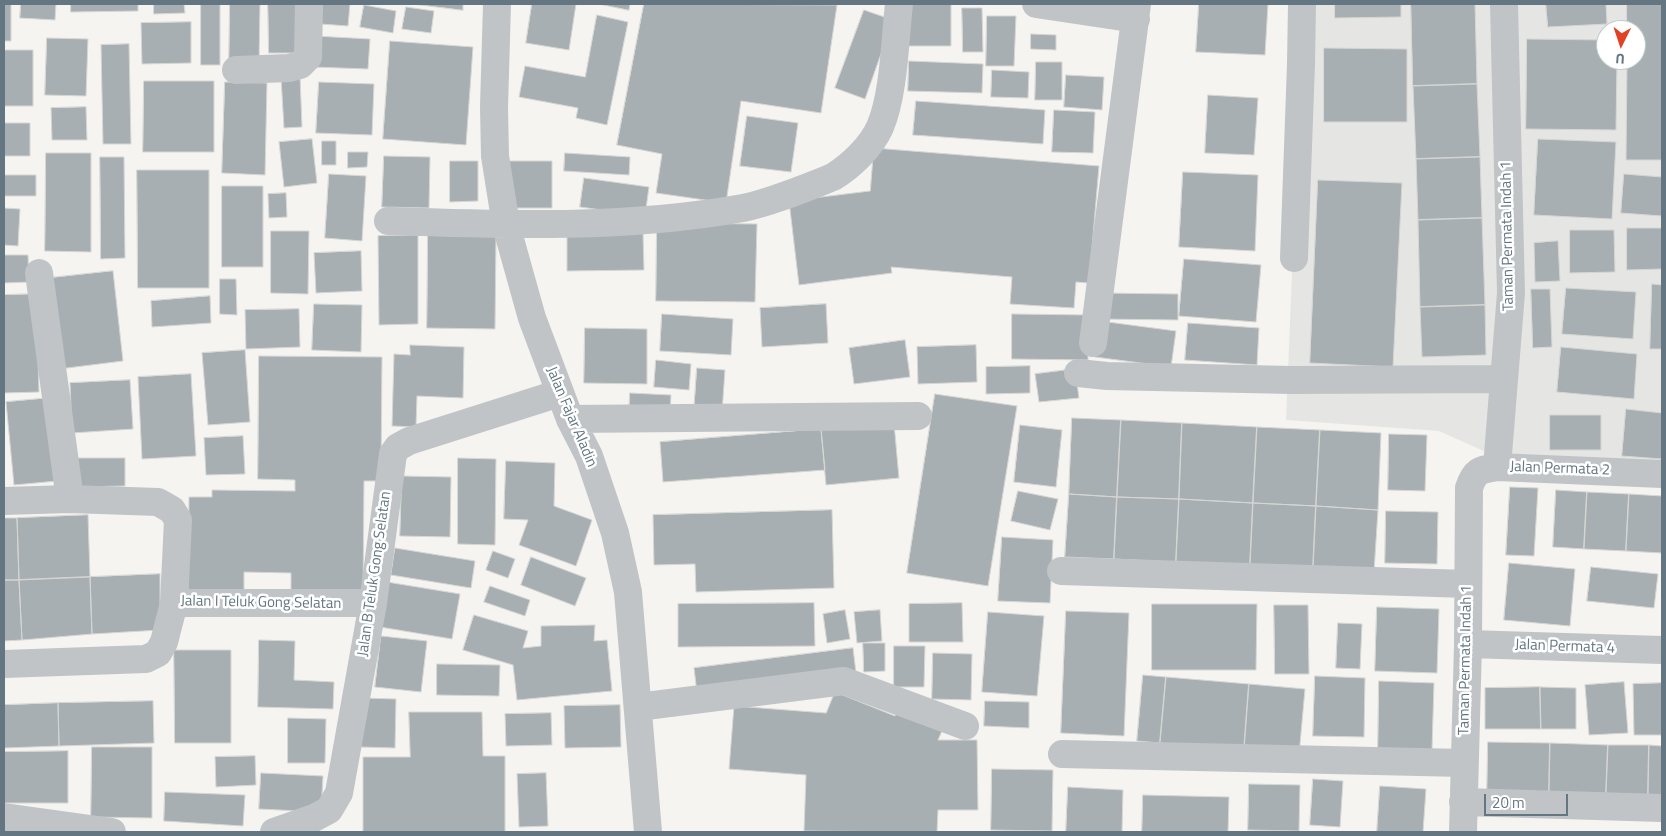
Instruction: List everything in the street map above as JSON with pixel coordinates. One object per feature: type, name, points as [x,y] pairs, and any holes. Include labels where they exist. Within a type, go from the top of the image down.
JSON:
[{"type":"street","points":[[236,70],[289,68],[300,65],[308,57],[309,4]]},
{"type":"street","name":"Jalan Fajar Aladin","points":[[497,4],[494,107],[495,156],[506,225],[525,299],[570,419],[589,456],[616,533],[628,592],[648,832]]},
{"type":"street","points":[[388,220],[506,225],[643,221],[745,207],[832,177],[844,170],[866,148],[880,127],[889,96],[899,4]]},
{"type":"street","points":[[1036,4],[1136,11],[1093,343]]},
{"type":"street","points":[[1294,258],[1302,4]]},
{"type":"street","name":"Taman Permata Indah 1","points":[[1497,467],[1511,294],[1504,4]]},
{"type":"street","points":[[39,273],[70,499]]},
{"type":"street","points":[[1078,373],[1107,376],[1292,380],[1504,380]]},
{"type":"street","name":"Jalan B Teluk Gong Selatan","points":[[274,832],[314,818],[329,810],[339,793],[373,604],[392,454],[398,447],[409,441],[560,393]]},
{"type":"street","points":[[570,419],[918,416]]},
{"type":"street","name":"Jalan Permata 2","points":[[1469,488],[1473,478],[1480,470],[1497,467],[1662,474]]},
{"type":"street","name":"Taman Permata Indah 1","points":[[1463,832],[1468,644],[1469,488]]},
{"type":"street","name":"Jalan I Teluk Gong Selatan","points":[[4,501],[70,499],[158,502],[172,510],[178,520],[174,603],[373,604]]},
{"type":"street","points":[[1061,571],[1467,584]]},
{"type":"street","points":[[4,664],[146,659],[158,653],[164,642],[174,603]]},
{"type":"street","name":"Jalan Permata 4","points":[[1468,644],[1662,650]]},
{"type":"street","points":[[638,707],[844,681],[965,726]]},
{"type":"street","points":[[1062,754],[1464,763]]},
{"type":"street","points":[[1463,802],[1662,808]]},
{"type":"street","points":[[4,817],[112,832]]},
{"type":"shaded area","points":[[1303,4],[1662,4],[1662,475],[1526,470],[1439,431],[1286,420]]},
{"type":"building","points":[[4,4],[11,4],[11,41],[4,41]]},
{"type":"building","points":[[21,4],[56,4],[55,20],[20,18]]},
{"type":"building","points":[[71,4],[138,4],[138,11],[71,12]]},
{"type":"building","points":[[154,4],[184,4],[185,13],[154,14]]},
{"type":"building","points":[[201,4],[220,4],[220,65],[201,65]]},
{"type":"building","points":[[230,4],[260,4],[259,63],[229,63]]},
{"type":"building","points":[[268,4],[299,4],[301,53],[269,53]]},
{"type":"building","points":[[323,4],[350,4],[348,26],[321,24]]},
{"type":"building","points":[[413,4],[463,4],[463,10]]},
{"type":"building","points":[[532,4],[576,4],[569,50],[526,43]]},
{"type":"building","points":[[599,4],[630,4],[629,10]]},
{"type":"building","points":[[644,4],[837,5],[821,113],[741,101],[726,203],[656,193],[662,154],[617,145]]},
{"type":"building","points":[[908,4],[951,4],[951,46],[908,46]]},
{"type":"building","points":[[1199,4],[1268,4],[1265,55],[1196,52]]},
{"type":"building","points":[[1335,4],[1401,4],[1401,17],[1335,18]]},
{"type":"building","points":[[1411,4],[1475,4],[1477,84],[1413,86]]},
{"type":"building","points":[[1546,4],[1606,4],[1607,20],[1596,20],[1596,25],[1548,27]]},
{"type":"building","points":[[1627,4],[1662,4],[1662,160],[1626,160],[1627,70],[1646,70],[1646,20],[1627,20]]},
{"type":"building","points":[[364,5],[396,11],[393,33],[360,27]]},
{"type":"building","points":[[406,7],[434,11],[431,33],[402,29]]},
{"type":"building","points":[[962,8],[982,8],[983,52],[963,52]]},
{"type":"building","points":[[864,10],[893,20],[865,99],[835,88]]},
{"type":"building","points":[[597,15],[628,22],[607,125],[576,118],[578,108],[519,97],[525,66],[585,77]]},
{"type":"building","points":[[987,16],[1016,16],[1014,66],[986,66]]},
{"type":"building","points":[[191,22],[191,63],[142,64],[141,23]]},
{"type":"building","points":[[1031,34],[1056,35],[1056,50],[1031,49]]},
{"type":"building","points":[[315,36],[370,39],[368,69],[313,67]]},
{"type":"building","points":[[47,38],[88,39],[86,96],[45,95]]},
{"type":"building","points":[[1527,39],[1596,40],[1596,70],[1617,70],[1616,130],[1526,129]]},
{"type":"building","points":[[390,41],[473,47],[466,145],[383,139]]},
{"type":"building","points":[[129,44],[131,144],[103,144],[101,45]]},
{"type":"building","points":[[1324,48],[1407,49],[1407,122],[1324,122]]},
{"type":"building","points":[[4,50],[33,50],[33,106],[4,106]]},
{"type":"building","points":[[909,61],[983,64],[982,93],[908,91]]},
{"type":"building","points":[[1036,62],[1062,62],[1062,100],[1035,100]]},
{"type":"building","points":[[992,70],[1029,72],[1028,98],[991,97]]},
{"type":"building","points":[[1066,75],[1104,77],[1102,110],[1064,107]]},
{"type":"building","points":[[300,76],[302,127],[284,128],[281,77]]},
{"type":"building","points":[[144,81],[214,81],[214,152],[143,152]]},
{"type":"building","points":[[225,82],[267,83],[265,175],[222,173]]},
{"type":"building","points":[[319,82],[374,84],[372,135],[316,133]]},
{"type":"building","points":[[1477,84],[1480,157],[1416,159],[1413,86]]},
{"type":"building","points":[[1208,95],[1258,98],[1254,155],[1205,153]]},
{"type":"building","points":[[916,101],[1045,110],[1043,144],[913,135]]},
{"type":"building","points":[[86,107],[87,140],[52,140],[51,108]]},
{"type":"building","points":[[1054,110],[1095,112],[1093,153],[1052,152]]},
{"type":"building","points":[[747,116],[798,123],[791,172],[740,166]]},
{"type":"building","points":[[4,123],[30,123],[30,156],[4,156]]},
{"type":"building","points":[[312,139],[317,183],[284,187],[279,142]]},
{"type":"building","points":[[1538,139],[1616,142],[1612,219],[1534,215]]},
{"type":"building","points":[[322,141],[336,141],[336,165],[322,165]]},
{"type":"building","points":[[874,148],[1099,166],[1089,283],[1076,282],[1074,308],[1010,304],[1012,277],[891,267],[892,273],[799,285],[789,201],[870,191]]},
{"type":"building","points":[[348,152],[368,152],[367,167],[348,168]]},
{"type":"building","points":[[46,153],[91,153],[91,252],[45,251]]},
{"type":"building","points":[[565,153],[630,157],[629,175],[564,171]]},
{"type":"building","points":[[384,156],[430,157],[429,208],[382,207]]},
{"type":"building","points":[[100,157],[124,157],[125,258],[101,259]]},
{"type":"building","points":[[1480,157],[1482,218],[1418,220],[1416,159]]},
{"type":"building","points":[[450,161],[478,161],[478,201],[450,202]]},
{"type":"building","points":[[510,161],[552,161],[552,208],[510,208]]},
{"type":"building","points":[[137,170],[209,170],[209,288],[138,288]]},
{"type":"building","points":[[1183,172],[1258,175],[1255,251],[1179,247]]},
{"type":"building","points":[[329,174],[366,176],[362,241],[325,238]]},
{"type":"building","points":[[1624,174],[1662,177],[1662,216],[1621,213]]},
{"type":"building","points":[[4,175],[36,175],[36,196],[4,196]]},
{"type":"building","points":[[584,178],[649,187],[645,216],[580,207]]},
{"type":"building","points":[[1318,180],[1402,183],[1393,367],[1310,363]]},
{"type":"building","points":[[222,186],[263,186],[263,267],[222,267]]},
{"type":"building","points":[[286,193],[287,217],[269,218],[268,194]]},
{"type":"building","points":[[4,208],[20,209],[18,246],[4,245]]},
{"type":"building","points":[[1482,218],[1485,305],[1420,307],[1418,220]]},
{"type":"building","points":[[657,223],[757,224],[755,302],[656,301]]},
{"type":"building","points":[[1627,228],[1662,228],[1662,269],[1627,270]]},
{"type":"building","points":[[1570,230],[1614,230],[1615,272],[1570,273]]},
{"type":"building","points":[[271,231],[309,231],[308,294],[271,293]]},
{"type":"building","points":[[643,232],[644,270],[567,271],[567,233]]},
{"type":"building","points":[[418,235],[418,324],[379,325],[378,236]]},
{"type":"building","points":[[428,235],[496,236],[495,329],[427,328]]},
{"type":"building","points":[[1558,241],[1560,281],[1535,282],[1534,243]]},
{"type":"building","points":[[361,251],[362,291],[316,293],[314,253]]},
{"type":"building","points":[[4,255],[28,255],[29,282],[4,283]]},
{"type":"building","points":[[1184,259],[1261,265],[1256,322],[1179,316]]},
{"type":"building","points":[[113,271],[123,361],[59,369],[49,278]]},
{"type":"building","points":[[220,279],[236,279],[237,315],[220,314]]},
{"type":"building","points":[[1652,284],[1662,285],[1662,349],[1650,349]]},
{"type":"building","points":[[1566,288],[1636,292],[1633,339],[1562,334]]},
{"type":"building","points":[[1531,289],[1550,289],[1552,347],[1533,348]]},
{"type":"building","points":[[1101,293],[1178,294],[1178,320],[1100,319]]},
{"type":"building","points":[[36,294],[39,392],[4,393],[4,295]]},
{"type":"building","points":[[210,296],[211,323],[152,327],[151,301]]},
{"type":"building","points":[[314,304],[362,305],[361,352],[312,350]]},
{"type":"building","points":[[826,304],[828,343],[762,347],[760,308]]},
{"type":"building","points":[[1485,305],[1486,355],[1422,357],[1420,307]]},
{"type":"building","points":[[299,309],[300,347],[246,349],[245,310]]},
{"type":"building","points":[[662,314],[733,319],[731,355],[660,351]]},
{"type":"building","points":[[1012,314],[1088,315],[1088,360],[1012,359]]},
{"type":"building","points":[[1100,321],[1176,331],[1171,367],[1095,357]]},
{"type":"building","points":[[1188,323],[1259,328],[1257,365],[1185,360]]},
{"type":"building","points":[[585,328],[647,329],[647,384],[584,383]]},
{"type":"building","points":[[905,340],[910,377],[854,384],[849,348]]},
{"type":"building","points":[[410,345],[464,347],[463,398],[417,396],[416,427],[392,426],[394,354],[410,355]]},
{"type":"building","points":[[976,345],[977,382],[918,384],[917,347]]},
{"type":"building","points":[[1561,347],[1637,354],[1634,399],[1557,392]]},
{"type":"building","points":[[245,350],[250,422],[208,425],[202,353]]},
{"type":"building","points":[[259,356],[382,357],[381,481],[364,481],[363,599],[291,598],[291,573],[244,572],[244,593],[188,592],[189,497],[212,497],[212,490],[295,491],[295,480],[258,479]]},
{"type":"building","points":[[656,360],[691,364],[689,390],[654,387]]},
{"type":"building","points":[[1030,366],[1030,393],[986,394],[986,367]]},
{"type":"building","points":[[697,368],[725,370],[722,413],[694,411]]},
{"type":"building","points":[[1075,369],[1079,398],[1039,402],[1035,374]]},
{"type":"building","points":[[191,374],[196,456],[142,459],[138,377]]},
{"type":"building","points":[[130,380],[133,429],[72,433],[70,383]]},
{"type":"building","points":[[630,393],[671,395],[670,416],[629,414]]},
{"type":"building","points":[[935,394],[1017,406],[988,586],[907,573]]},
{"type":"building","points":[[49,398],[57,481],[14,485],[6,402]]},
{"type":"building","points":[[1626,409],[1662,413],[1662,459],[1622,456]]},
{"type":"building","points":[[1550,415],[1601,415],[1601,450],[1550,450]]},
{"type":"building","points":[[1072,418],[1121,420],[1117,497],[1069,494]]},
{"type":"building","points":[[1121,420],[1182,423],[1179,499],[1117,497]]},
{"type":"building","points":[[894,423],[899,478],[826,485],[821,429]]},
{"type":"building","points":[[1182,423],[1257,427],[1253,503],[1179,499]]},
{"type":"building","points":[[1020,425],[1062,430],[1056,487],[1014,482]]},
{"type":"building","points":[[1257,427],[1320,430],[1316,506],[1253,503]]},
{"type":"building","points":[[821,429],[825,470],[663,482],[660,442]]},
{"type":"building","points":[[1320,430],[1381,433],[1378,510],[1316,506]]},
{"type":"building","points":[[1389,434],[1427,435],[1425,491],[1388,490]]},
{"type":"building","points":[[243,436],[245,474],[206,475],[204,438]]},
{"type":"building","points":[[74,458],[125,458],[125,486],[74,487]]},
{"type":"building","points":[[458,458],[496,459],[495,545],[458,544]]},
{"type":"building","points":[[506,461],[555,463],[554,506],[592,520],[576,566],[519,545],[528,520],[504,519]]},
{"type":"building","points":[[402,476],[451,477],[450,537],[400,536]]},
{"type":"building","points":[[1510,487],[1538,488],[1534,556],[1506,555]]},
{"type":"building","points":[[1556,490],[1587,492],[1584,549],[1553,547]]},
{"type":"building","points":[[1018,491],[1058,499],[1050,530],[1011,521]]},
{"type":"building","points":[[1587,492],[1629,494],[1626,551],[1584,549]]},
{"type":"building","points":[[1069,494],[1117,497],[1114,559],[1065,557]]},
{"type":"building","points":[[1629,494],[1662,496],[1662,553],[1626,551]]},
{"type":"building","points":[[1117,497],[1179,499],[1176,562],[1114,559]]},
{"type":"building","points":[[1179,499],[1253,503],[1250,566],[1176,562]]},
{"type":"building","points":[[1253,503],[1316,506],[1313,569],[1250,566]]},
{"type":"building","points":[[1316,506],[1378,510],[1374,572],[1313,569]]},
{"type":"building","points":[[832,510],[834,588],[696,592],[695,564],[654,565],[653,515]]},
{"type":"building","points":[[1386,511],[1438,512],[1437,564],[1385,563]]},
{"type":"building","points":[[88,515],[90,577],[19,580],[17,518]]},
{"type":"building","points":[[4,518],[17,518],[19,580],[4,580]]},
{"type":"building","points":[[1002,537],[1053,540],[1050,603],[998,601]]},
{"type":"building","points":[[395,548],[475,561],[471,588],[391,575]]},
{"type":"building","points":[[493,551],[515,559],[508,578],[486,570]]},
{"type":"building","points":[[531,557],[586,578],[575,606],[521,585]]},
{"type":"building","points":[[1509,563],[1575,569],[1570,626],[1504,620]]},
{"type":"building","points":[[1591,567],[1658,574],[1654,608],[1587,601]]},
{"type":"building","points":[[160,574],[160,630],[92,634],[90,577]]},
{"type":"building","points":[[90,577],[92,634],[22,640],[19,580]]},
{"type":"building","points":[[4,580],[19,580],[22,640],[4,641]]},
{"type":"building","points":[[387,582],[460,594],[452,639],[380,627]]},
{"type":"building","points":[[490,586],[530,600],[525,616],[484,602]]},
{"type":"building","points":[[814,603],[815,646],[678,647],[678,604]]},
{"type":"building","points":[[962,603],[963,642],[909,642],[909,604]]},
{"type":"building","points":[[1152,604],[1257,604],[1256,670],[1152,670]]},
{"type":"building","points":[[1274,605],[1308,605],[1309,674],[1275,674]]},
{"type":"building","points":[[1377,607],[1439,609],[1437,673],[1375,671]]},
{"type":"building","points":[[845,610],[850,639],[827,643],[823,614]]},
{"type":"building","points":[[880,610],[882,641],[857,643],[854,612]]},
{"type":"building","points":[[1066,611],[1129,613],[1124,736],[1061,733]]},
{"type":"building","points":[[988,612],[1044,616],[1037,696],[982,692]]},
{"type":"building","points":[[474,615],[528,631],[523,648],[541,646],[541,626],[595,625],[594,641],[607,640],[612,691],[517,700],[513,665],[463,650]]},
{"type":"building","points":[[1338,623],[1362,624],[1360,669],[1336,668]]},
{"type":"building","points":[[381,636],[427,641],[421,692],[375,687]]},
{"type":"building","points":[[259,640],[295,641],[294,680],[334,682],[333,709],[258,707]]},
{"type":"building","points":[[863,643],[885,643],[885,671],[864,672]]},
{"type":"building","points":[[894,646],[925,646],[924,687],[894,687]]},
{"type":"building","points":[[853,648],[856,673],[697,693],[694,668]]},
{"type":"building","points":[[174,650],[231,650],[231,743],[175,743]]},
{"type":"building","points":[[933,653],[972,654],[971,700],[932,699]]},
{"type":"building","points":[[437,664],[500,665],[499,696],[437,695]]},
{"type":"building","points":[[1143,675],[1166,677],[1160,743],[1137,741]]},
{"type":"building","points":[[1315,676],[1365,678],[1364,737],[1313,736]]},
{"type":"building","points":[[1166,677],[1249,684],[1244,750],[1160,743]]},
{"type":"building","points":[[1379,681],[1434,683],[1432,750],[1378,748]]},
{"type":"building","points":[[1624,682],[1628,733],[1589,735],[1585,685]]},
{"type":"building","points":[[1662,683],[1662,735],[1634,735],[1633,684]]},
{"type":"building","points":[[1249,684],[1305,689],[1299,755],[1244,750]]},
{"type":"building","points":[[1540,687],[1541,729],[1485,729],[1485,688]]},
{"type":"building","points":[[1540,687],[1576,688],[1576,729],[1541,729]]},
{"type":"building","points":[[835,692],[895,716],[899,706],[945,724],[938,740],[977,740],[978,810],[938,810],[937,832],[804,831],[806,775],[729,769],[734,706],[826,713]]},
{"type":"building","points":[[362,698],[396,699],[395,748],[361,747]]},
{"type":"building","points":[[153,701],[154,743],[59,746],[58,703]]},
{"type":"building","points":[[985,701],[1029,702],[1029,728],[984,726]]},
{"type":"building","points":[[58,703],[59,746],[4,748],[4,705]]},
{"type":"building","points":[[620,705],[621,747],[565,748],[564,706]]},
{"type":"building","points":[[409,712],[482,712],[483,756],[505,756],[505,832],[363,832],[363,757],[410,757]]},
{"type":"building","points":[[551,713],[552,745],[506,746],[505,714]]},
{"type":"building","points":[[288,718],[326,719],[325,763],[288,763]]},
{"type":"building","points":[[1488,742],[1550,743],[1549,794],[1487,793]]},
{"type":"building","points":[[1550,743],[1608,745],[1606,795],[1549,794]]},
{"type":"building","points":[[1608,745],[1649,745],[1648,796],[1606,795]]},
{"type":"building","points":[[1649,745],[1662,746],[1662,797],[1648,796]]},
{"type":"building","points":[[92,747],[152,747],[152,818],[91,817]]},
{"type":"building","points":[[68,751],[68,803],[4,803],[4,752]]},
{"type":"building","points":[[255,756],[256,785],[216,787],[215,757]]},
{"type":"building","points":[[992,769],[1053,770],[1052,831],[991,830]]},
{"type":"building","points":[[261,773],[323,776],[321,812],[259,809]]},
{"type":"building","points":[[546,773],[548,826],[519,827],[517,774]]},
{"type":"building","points":[[1313,779],[1343,781],[1340,827],[1310,825]]},
{"type":"building","points":[[1249,784],[1300,785],[1299,831],[1248,830]]},
{"type":"building","points":[[1380,786],[1426,789],[1423,832],[1377,832]]},
{"type":"building","points":[[1068,787],[1123,790],[1122,832],[1066,832]]},
{"type":"building","points":[[165,792],[245,795],[243,826],[164,821]]},
{"type":"building","points":[[1143,795],[1229,797],[1228,832],[1142,832]]}]
